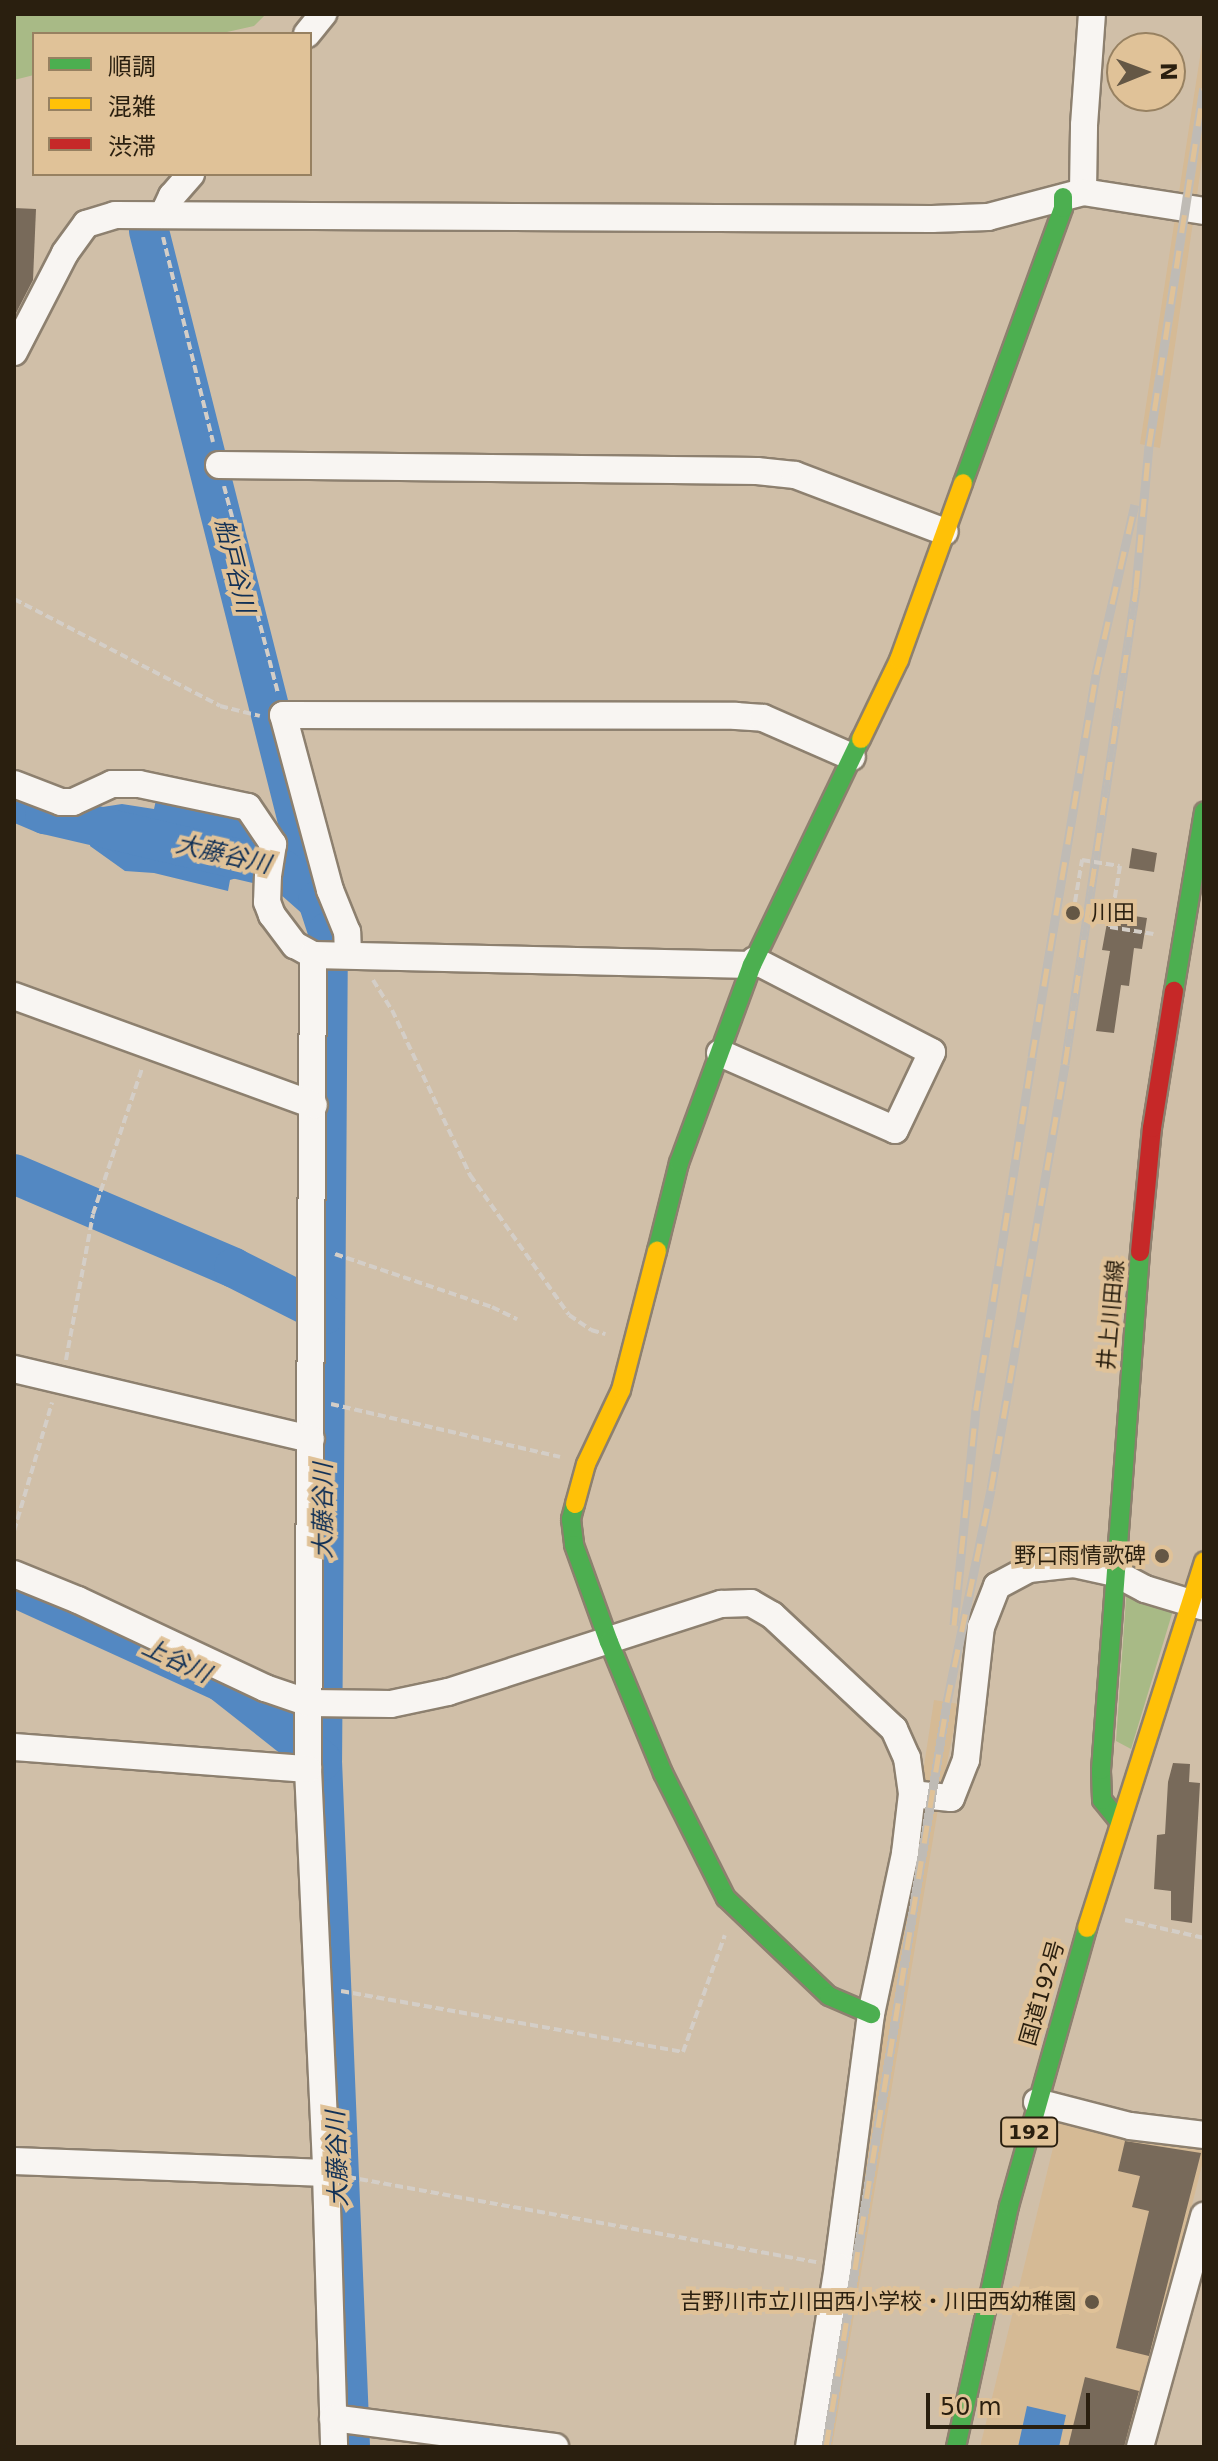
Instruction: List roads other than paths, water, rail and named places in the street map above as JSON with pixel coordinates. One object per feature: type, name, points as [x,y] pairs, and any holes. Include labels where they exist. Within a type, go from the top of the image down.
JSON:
[{"type":"main road","points":[[871,2014],[829,1996],[726,1898],[663,1773],[609,1642],[574,1545],[571,1519],[586,1464],[621,1390],[679,1163],[753,962],[899,660],[1063,208],[1073,194]]},
{"type":"main road","name":"井上川田線","points":[[1119,1821],[1102,1800],[1101,1770],[1152,1128],[1204,811]]},
{"type":"main road","name":"国道192号","points":[[956,2447],[1009,2206],[1037,2102],[1119,1821],[1197,1605],[1204,1561]]},
{"type":"street","points":[[309,32],[323,14]]},
{"type":"street","points":[[1073,194],[1084,125],[1092,14]]},
{"type":"street","points":[[163,215],[172,196],[189,176]]},
{"type":"street","points":[[14,352],[65,253],[86,224],[115,215],[932,219],[988,217],[1073,194],[1204,211]]},
{"type":"street","points":[[219,465],[757,471],[795,475],[945,532]]},
{"type":"street","points":[[334,2447],[345,2419],[335,2175],[308,1754],[318,1703],[311,1439],[314,1105],[329,955],[344,921],[330,890],[283,715],[736,716],[763,718],[852,757]]},
{"type":"street","points":[[14,784],[61,802],[73,802],[112,784],[126,784],[248,807],[273,844],[267,902],[272,915],[295,945],[329,955],[753,962],[932,1052],[895,1130],[720,1053]]},
{"type":"street","points":[[14,996],[314,1105]]},
{"type":"street","points":[[14,1369],[311,1439]]},
{"type":"street","points":[[912,1794],[951,1798],[966,1760],[981,1627],[997,1586],[1029,1569],[1074,1564],[1115,1573],[1145,1589],[1197,1605]]},
{"type":"street","points":[[14,1574],[78,1600],[265,1688],[318,1703],[391,1704],[448,1692],[721,1604],[751,1603],[772,1615],[894,1729],[907,1758],[912,1794],[905,1854],[871,2014],[838,2266],[809,2447]]},
{"type":"street","points":[[14,1747],[308,1754]]},
{"type":"street","points":[[1037,2102],[1130,2126],[1204,2135]]},
{"type":"street","points":[[14,2161],[335,2175]]},
{"type":"street","points":[[1140,2447],[1204,2216]]},
{"type":"street","points":[[345,2419],[555,2447]]},
{"type":"water","points":[[156,800],[239,819],[253,839],[247,875],[230,880],[228,891],[154,873],[125,871],[90,846],[96,808],[122,804],[154,809]]},
{"type":"water","points":[[1027,2406],[1066,2415],[1059,2447],[1018,2447]]},
{"type":"waterway","name":"船戸谷川","points":[[149,231],[318,901]]},
{"type":"waterway","name":"大藤谷川","points":[[14,801],[45,814],[282,869],[318,901],[328,932],[322,1761],[350,2447]]},
{"type":"waterway","name":"上谷川","points":[[14,1174],[234,1268],[325,1314]]},
{"type":"waterway","name":"上谷川","points":[[14,1587],[222,1682],[322,1761]]},
{"type":"railway","points":[[826,2447],[947,1702],[991,1489],[1065,1064],[1136,588],[1149,446],[1204,88]]},
{"type":"railway","points":[[954,1625],[976,1408],[1032,1057],[1096,674],[1135,504]]},
{"type":"place","name":"川田","points":[[1073,913]]},
{"type":"place","name":"野口雨情歌碑","points":[[1162,1556]]},
{"type":"place","name":"吉野川市立川田西小学校・川田西幼稚園","points":[[1092,2302]]}]
